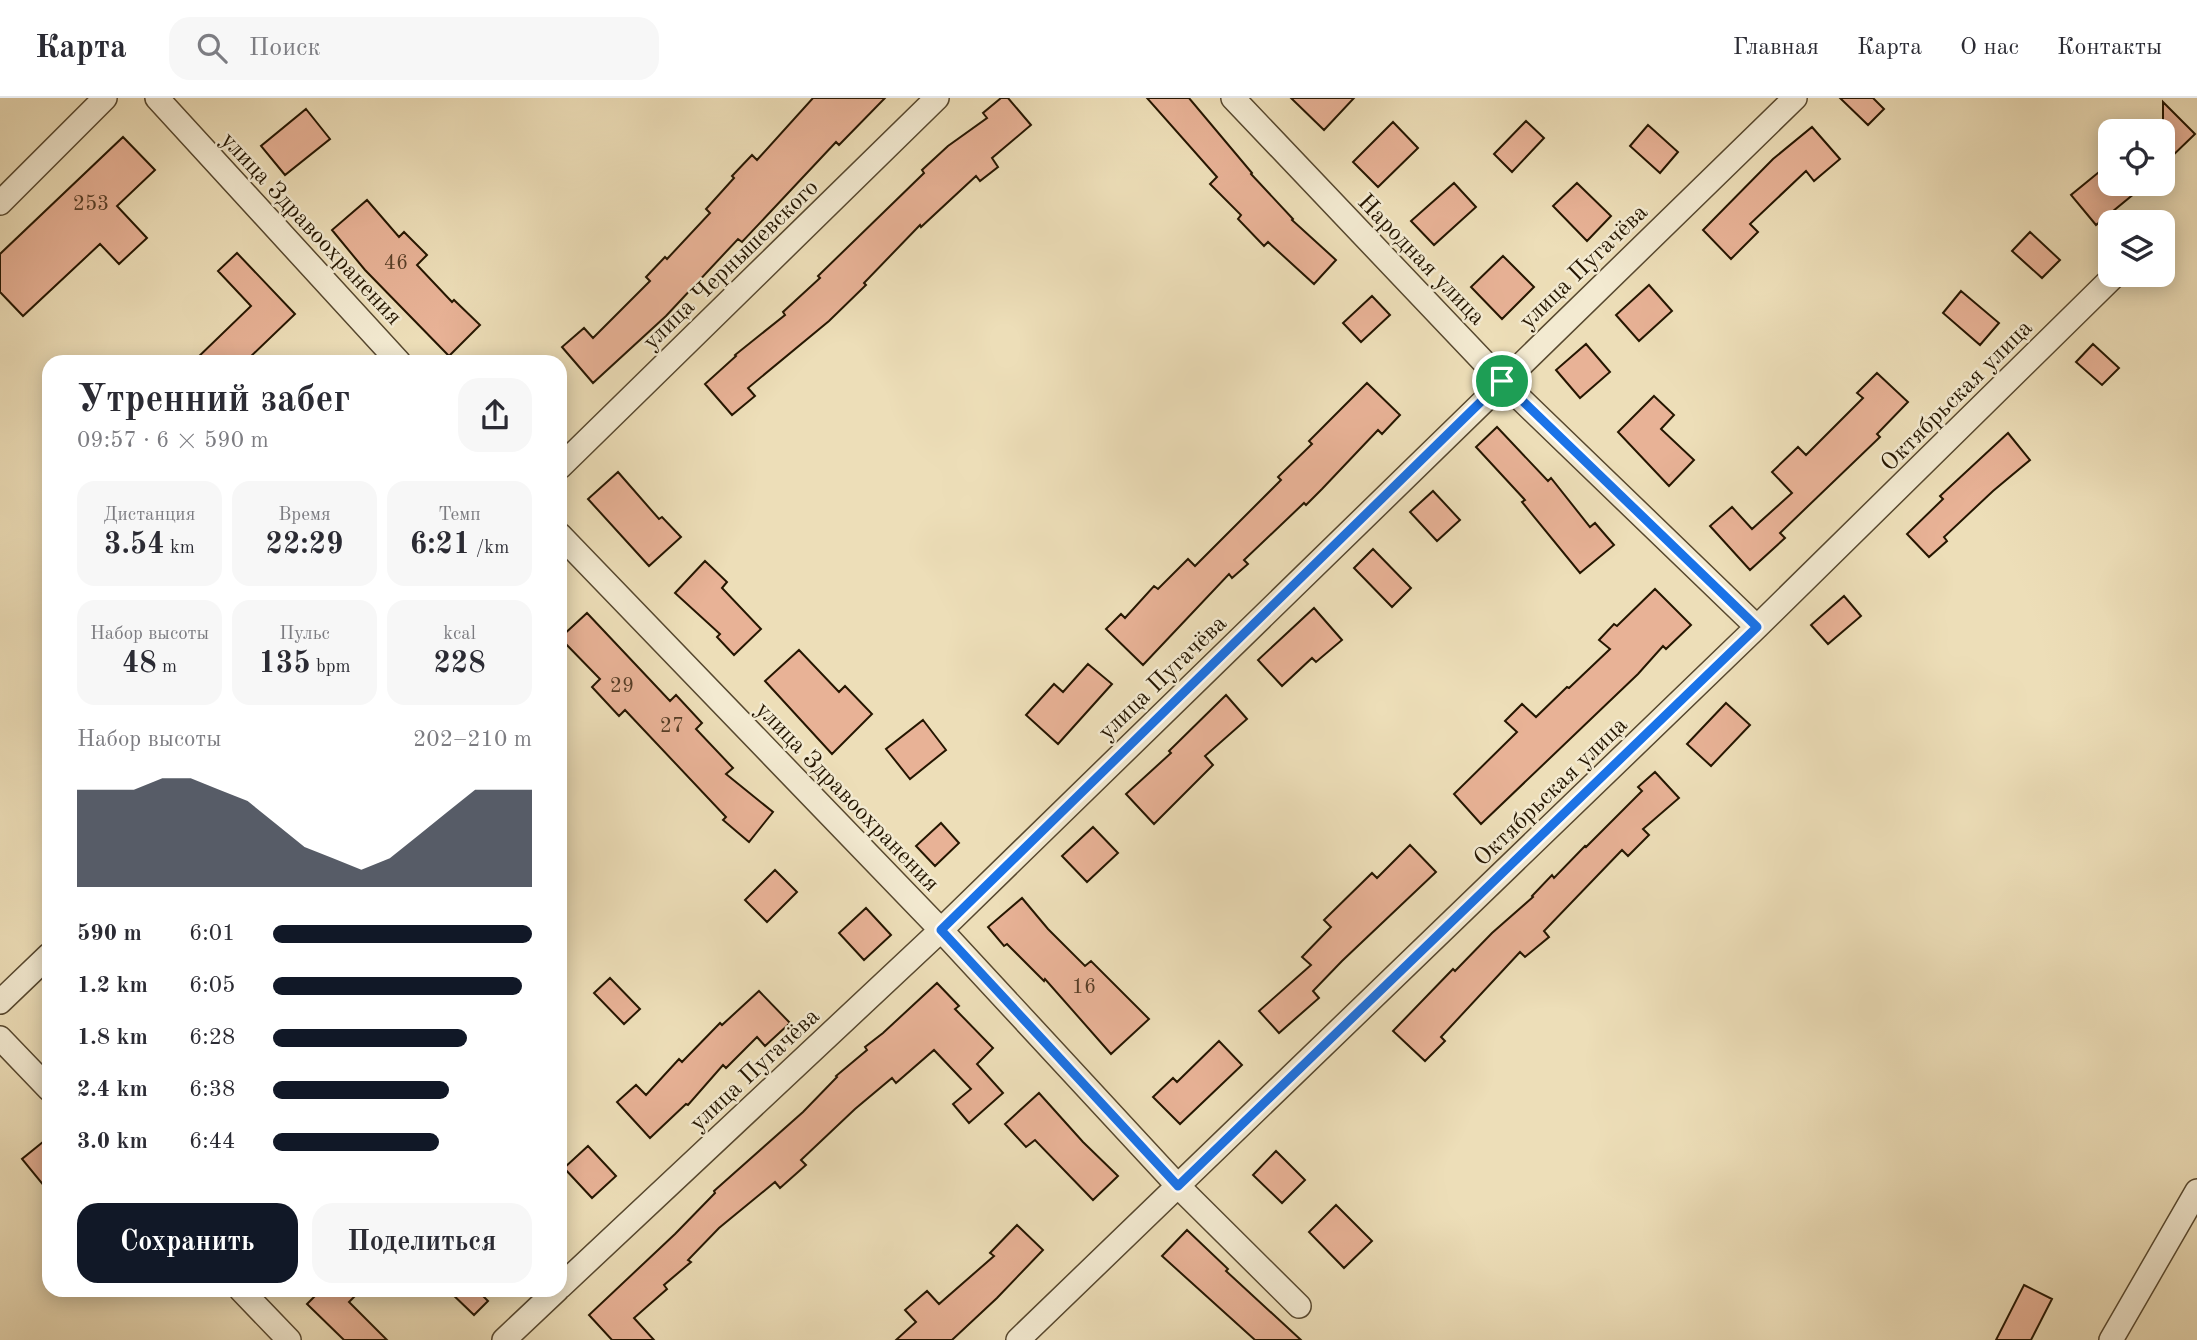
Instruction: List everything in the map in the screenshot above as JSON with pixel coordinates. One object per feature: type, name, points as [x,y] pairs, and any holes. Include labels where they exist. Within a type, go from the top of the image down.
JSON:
[{"type":"street","points":[[0,203],[105,98]]},
{"type":"street","name":"улица Здравоохранения","points":[[157,98],[394,355]]},
{"type":"street","name":"улица Чернышевского","points":[[567,460],[937,98]]},
{"type":"street","name":"Народная улица","points":[[1233,98],[1502,381],[1757,627]]},
{"type":"street","name":"улица Пугачёва","points":[[567,1281],[941,930],[1795,98]]},
{"type":"street","name":"Октябрьская улица","points":[[1018,1340],[1757,627],[2103,287]]},
{"type":"street","name":"улица Здравоохранения","points":[[567,542],[941,930],[1178,1186],[1299,1306]]},
{"type":"street","points":[[0,1002],[42,962]]},
{"type":"street","points":[[0,1038],[42,1082]]},
{"type":"street","points":[[2111,1340],[2197,1191]]},
{"type":"street","points":[[248,1297],[289,1340]]},
{"type":"street","name":"улица Пугачёва","points":[[503,1340],[549,1297]]},
{"type":"building","points":[[813,98],[885,98],[839,145],[836,142],[742,242],[738,239],[666,316],[593,383],[562,347],[584,328],[593,338],[650,281],[646,277],[665,257],[667,259],[710,213],[706,209],[734,178],[732,176],[752,155],[757,160]]},
{"type":"building","points":[[1001,98],[1008,98],[1031,125],[992,158],[998,167],[980,181],[976,176],[921,227],[920,225],[829,321],[748,388],[755,396],[732,415],[705,384],[735,355],[785,315],[783,312],[820,278],[818,276],[924,173],[922,170],[948,146],[987,118],[983,113]]},
{"type":"building","points":[[1147,98],[1189,98],[1292,220],[1336,260],[1314,284],[1268,242],[1264,246],[1238,219],[1241,215],[1210,184],[1217,177]]},
{"type":"building","points":[[1291,98],[1354,98],[1324,130]]},
{"type":"building","points":[[1840,98],[1873,98],[1884,109],[1868,125]]},
{"type":"building","points":[[2163,102],[2195,134],[2175,153],[2175,119],[2163,119]]},
{"type":"building","points":[[306,109],[330,139],[285,175],[261,146]]},
{"type":"building","points":[[1526,121],[1544,138],[1512,172],[1494,154]]},
{"type":"building","points":[[1393,122],[1418,148],[1378,187],[1353,162]]},
{"type":"building","points":[[1648,125],[1678,152],[1660,173],[1630,146]]},
{"type":"building","points":[[1812,127],[1840,159],[1814,181],[1806,171],[1750,224],[1758,232],[1731,259],[1703,230],[1773,159]]},
{"type":"building","points":[[123,137],[155,170],[117,206],[147,238],[119,264],[100,244],[23,316],[0,292],[0,254]]},
{"type":"building","points":[[2098,173],[2098,196],[2131,196],[2114,210],[2098,210],[2096,225],[2071,195]]},
{"type":"building","points":[[1454,183],[1476,207],[1434,245],[1411,221]]},
{"type":"building","points":[[1577,183],[1611,216],[1587,241],[1553,206]]},
{"type":"building","points":[[367,200],[399,237],[404,232],[427,255],[417,265],[452,302],[454,300],[480,325],[448,355],[365,270],[332,230]]},
{"type":"building","points":[[2030,232],[2060,260],[2042,278],[2012,251]]},
{"type":"building","points":[[237,253],[295,314],[252,355],[200,355],[251,306],[218,271]]},
{"type":"building","points":[[1503,256],[1534,287],[1502,319],[1471,287]]},
{"type":"building","points":[[1649,285],[1672,311],[1639,341],[1616,315]]},
{"type":"building","points":[[1961,291],[1999,323],[1980,345],[1943,313]]},
{"type":"building","points":[[1372,296],[1390,315],[1361,342],[1343,323]]},
{"type":"building","points":[[1586,344],[1610,372],[1580,398],[1556,370]]},
{"type":"building","points":[[2093,344],[2119,368],[2102,385],[2076,362]]},
{"type":"building","points":[[1877,373],[1908,402],[1877,434],[1880,437],[1780,533],[1785,538],[1750,570],[1710,526],[1732,507],[1752,529],[1792,493],[1772,472],[1798,447],[1806,455],[1863,398],[1857,393]]},
{"type":"building","points":[[1367,383],[1400,415],[1382,434],[1378,430],[1306,505],[1304,503],[1244,560],[1248,564],[1232,578],[1229,574],[1143,665],[1106,629],[1121,614],[1125,618],[1154,586],[1158,589],[1188,559],[1195,566],[1281,480],[1278,477],[1312,444],[1309,441]]},
{"type":"building","points":[[1654,396],[1674,415],[1661,429],[1694,460],[1669,486],[1618,432]]},
{"type":"building","points":[[1497,427],[1548,481],[1551,478],[1590,527],[1595,523],[1614,545],[1580,573],[1522,502],[1525,500],[1476,447]]},
{"type":"building","points":[[2008,433],[2030,460],[1944,537],[1947,541],[1929,557],[1907,534],[1943,499],[1940,496]]},
{"type":"building","points":[[618,472],[659,519],[662,517],[681,537],[649,566],[588,499]]},
{"type":"building","points":[[1433,491],[1460,520],[1437,541],[1410,512]]},
{"type":"building","points":[[1373,549],[1411,588],[1392,607],[1354,568]]},
{"type":"building","points":[[705,561],[727,582],[722,588],[761,629],[734,655],[717,637],[720,634],[675,593]]},
{"type":"building","points":[[1655,589],[1691,625],[1666,649],[1663,646],[1638,674],[1481,824],[1454,794],[1517,732],[1505,721],[1522,704],[1536,717],[1569,688],[1610,649],[1599,640]]},
{"type":"building","points":[[1844,596],[1861,616],[1828,644],[1811,625]]},
{"type":"building","points":[[1314,608],[1342,640],[1316,662],[1312,658],[1282,686],[1258,660]]},
{"type":"building","points":[[587,613],[670,701],[676,695],[702,723],[696,729],[733,768],[726,774],[773,812],[749,842],[723,820],[726,817],[625,710],[619,716],[592,687],[600,679],[567,645],[567,632]]},
{"type":"building","points":[[799,650],[839,692],[845,686],[872,714],[832,754],[765,681]]},
{"type":"building","points":[[1088,664],[1112,684],[1058,744],[1026,715],[1054,684],[1063,692]]},
{"type":"building","points":[[1226,695],[1247,719],[1205,756],[1213,765],[1154,824],[1126,794],[1171,753],[1169,751]]},
{"type":"building","points":[[1726,703],[1750,725],[1711,766],[1687,744]]},
{"type":"building","points":[[923,720],[946,750],[910,779],[886,749]]},
{"type":"building","points":[[1655,772],[1679,798],[1643,829],[1649,835],[1628,856],[1622,850],[1544,931],[1549,937],[1525,957],[1520,952],[1441,1037],[1445,1041],[1425,1061],[1393,1031],[1453,969],[1455,971],[1492,933],[1533,897],[1552,875],[1554,878],[1586,847],[1642,791],[1638,787]]},
{"type":"building","points":[[941,823],[959,843],[935,866],[916,846]]},
{"type":"building","points":[[1093,827],[1118,853],[1087,882],[1062,856]]},
{"type":"building","points":[[1410,845],[1436,872],[1342,961],[1313,991],[1319,998],[1279,1033],[1259,1011],[1311,965],[1302,957],[1331,927],[1324,920],[1372,873],[1377,878]]},
{"type":"building","points":[[775,870],[797,892],[767,922],[745,900]]},
{"type":"building","points":[[1022,898],[1085,966],[1091,961],[1149,1019],[1111,1054],[1045,979],[1044,981],[1007,944],[1004,946],[988,927]]},
{"type":"building","points":[[866,908],[891,935],[864,960],[839,933]]},
{"type":"building","points":[[610,978],[640,1009],[624,1024],[594,993]]},
{"type":"building","points":[[937,983],[959,1006],[955,1009],[993,1048],[977,1064],[1003,1093],[969,1123],[953,1104],[971,1089],[934,1050],[896,1083],[892,1078],[855,1109],[801,1160],[806,1165],[780,1188],[775,1182],[719,1228],[688,1260],[691,1262],[664,1285],[667,1289],[634,1318],[654,1340],[612,1340],[589,1315],[675,1234],[714,1191],[803,1112],[836,1076],[867,1050],[865,1047]]},
{"type":"building","points":[[759,991],[790,1023],[765,1046],[757,1037],[726,1068],[723,1065],[688,1105],[650,1138],[617,1102],[636,1085],[646,1095],[679,1059],[682,1062],[720,1023],[722,1025]]},
{"type":"building","points":[[1219,1041],[1242,1065],[1180,1124],[1153,1097],[1173,1078],[1177,1082]]},
{"type":"building","points":[[1039,1093],[1118,1176],[1093,1200],[1035,1140],[1026,1147],[1005,1124]]},
{"type":"building","points":[[42,1143],[42,1183],[22,1159]]},
{"type":"building","points":[[588,1146],[616,1176],[592,1198],[567,1171],[567,1165]]},
{"type":"building","points":[[1276,1151],[1305,1180],[1282,1203],[1253,1175]]},
{"type":"building","points":[[1336,1205],[1372,1241],[1344,1268],[1309,1232]]},
{"type":"building","points":[[1017,1225],[1043,1250],[997,1298],[952,1340],[896,1340],[916,1322],[905,1310],[927,1291],[939,1304],[994,1256],[990,1253]]},
{"type":"building","points":[[1187,1230],[1228,1269],[1226,1271],[1301,1340],[1255,1340],[1162,1256]]},
{"type":"building","points":[[2024,1285],[2052,1299],[2031,1340],[1996,1340]]},
{"type":"building","points":[[314,1297],[354,1297],[349,1302],[387,1340],[344,1340],[307,1304]]},
{"type":"building","points":[[455,1297],[484,1297],[488,1301],[474,1315]]},
{"type":"route","points":[[1502,381],[1757,627],[1178,1186],[941,930],[1502,381]]}]
